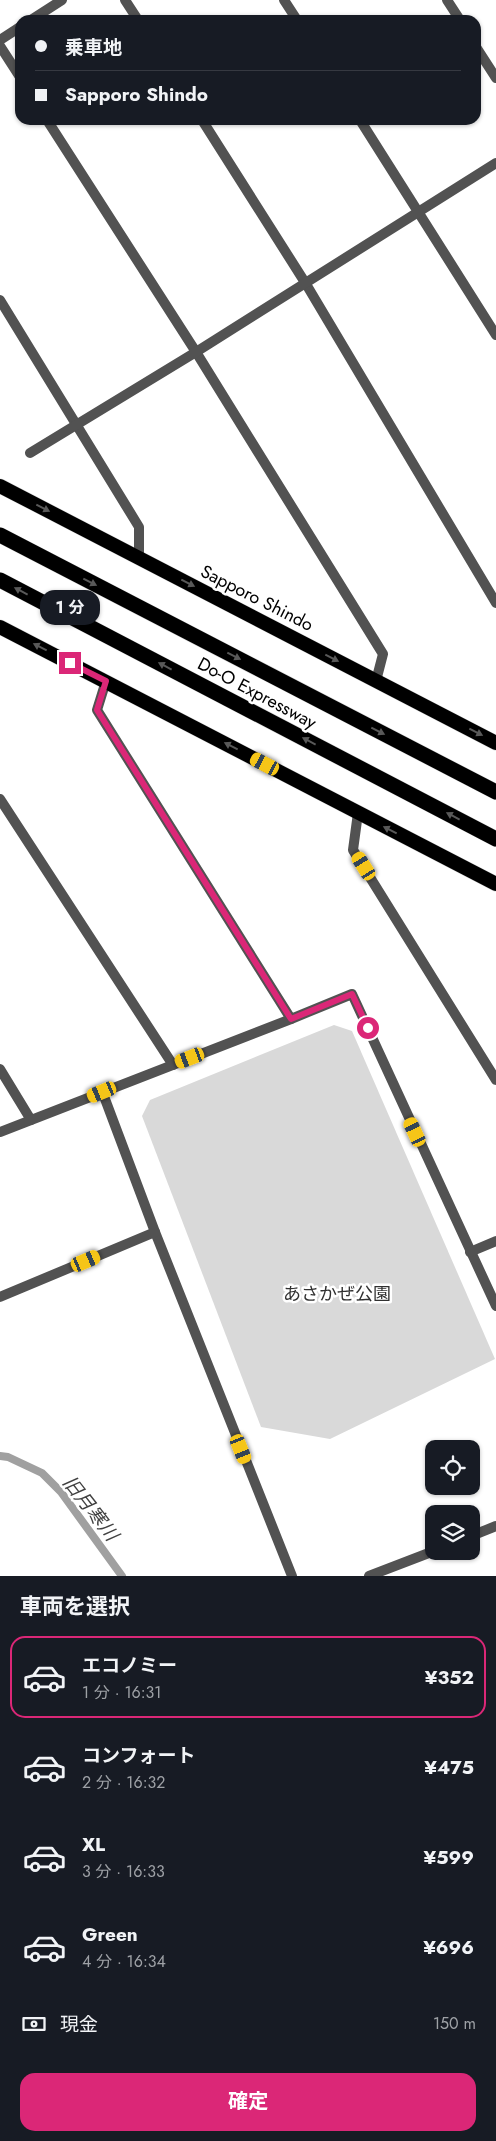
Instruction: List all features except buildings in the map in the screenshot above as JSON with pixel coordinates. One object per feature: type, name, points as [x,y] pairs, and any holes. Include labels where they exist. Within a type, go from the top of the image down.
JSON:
[{"type":"highway","name":"Sapporo Shindo","points":[[0,486],[496,743]]},
{"type":"highway","name":"Do-O Expressway","points":[[0,535],[496,792]]},
{"type":"highway","name":"Do-O Expressway","points":[[0,580],[496,839]]},
{"type":"highway","points":[[0,627],[496,884]]},
{"type":"street","points":[[39,15],[62,0]]},
{"type":"street","points":[[125,0],[135,15]]},
{"type":"street","points":[[284,0],[294,15]]},
{"type":"street","points":[[447,0],[457,15]]},
{"type":"street","points":[[0,40],[15,30]]},
{"type":"street","points":[[0,46],[15,69]]},
{"type":"street","points":[[481,55],[496,78]]},
{"type":"street","points":[[50,125],[196,352],[383,654],[376,681]]},
{"type":"street","points":[[205,125],[306,284],[496,603]]},
{"type":"street","points":[[363,125],[496,335]]},
{"type":"street","points":[[30,453],[306,284],[496,164]]},
{"type":"street","points":[[0,300],[139,527],[139,558]]},
{"type":"street","points":[[106,681],[97,710],[291,1019]]},
{"type":"street","points":[[0,798],[173,1065]]},
{"type":"street","points":[[358,813],[354,850],[496,1080]]},
{"type":"street","points":[[0,1132],[352,994],[496,1306]]},
{"type":"street","points":[[0,1070],[31,1120]]},
{"type":"street","points":[[102,1092],[155,1232],[292,1576]]},
{"type":"street","points":[[0,1297],[155,1232]]},
{"type":"street","points":[[470,1252],[496,1241]]},
{"type":"street","points":[[480,1532],[496,1526]]},
{"type":"street","points":[[369,1576],[425,1554]]},
{"type":"green space","name":"あさかぜ公園","points":[[334,1025],[352,1031],[495,1359],[330,1439],[261,1427],[142,1116],[150,1100]]},
{"type":"waterway","name":"旧月寒川","points":[[0,1456],[8,1457],[42,1473],[61,1492],[122,1576]]},
{"type":"route","points":[[70,663],[106,681],[97,710],[291,1019],[352,994],[368,1028]]}]
